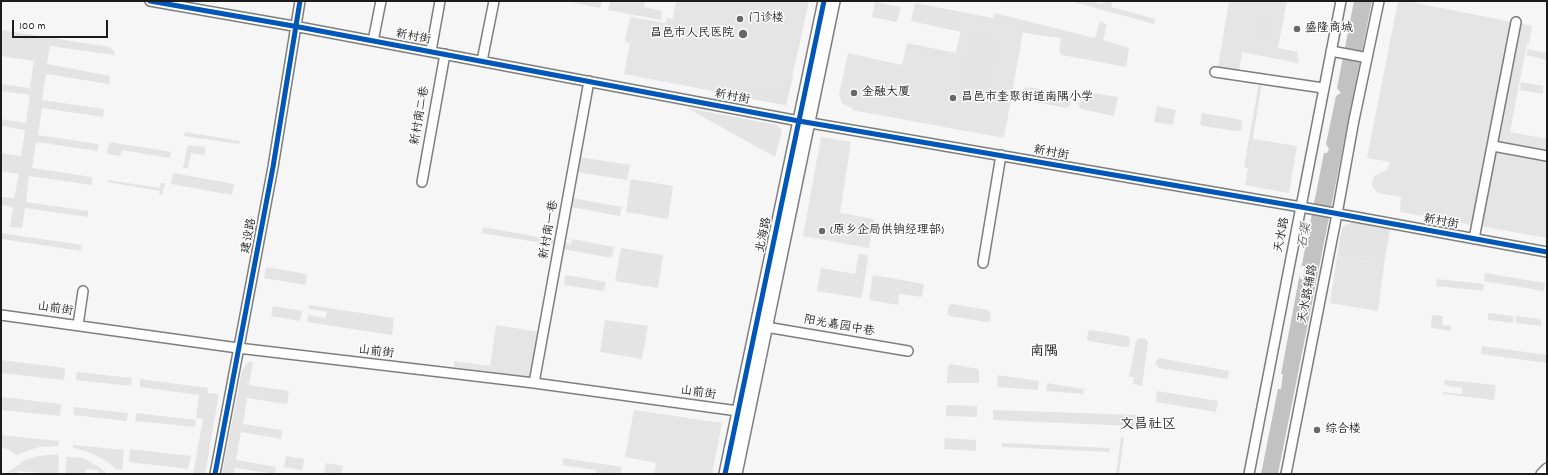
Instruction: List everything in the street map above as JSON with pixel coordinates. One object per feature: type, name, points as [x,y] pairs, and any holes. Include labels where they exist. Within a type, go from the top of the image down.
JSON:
[{"type":"main road","name":"北海路","points":[[725,474],[766,327],[804,121],[824,1]]},
{"type":"main road","name":"北海路","points":[[736,474],[743,412],[804,121],[834,1]]},
{"type":"street","name":"新村街","points":[[150,1],[205,5],[296,26],[373,41],[804,121],[1301,207],[1547,252]]},
{"type":"street","name":"建设路","points":[[214,474],[273,167],[300,1]]},
{"type":"street","points":[[373,41],[381,1]]},
{"type":"street","points":[[431,51],[440,1]]},
{"type":"street","points":[[482,61],[494,1]]},
{"type":"street","name":"天水路","points":[[1248,474],[1341,1]]},
{"type":"street","name":"天水路辅路","points":[[1286,474],[1334,214],[1379,1]]},
{"type":"street","points":[[1474,239],[1516,22]]},
{"type":"street","points":[[1331,51],[1363,57]]},
{"type":"street","name":"新村南二巷","points":[[422,182],[445,54]]},
{"type":"street","points":[[1215,72],[1323,88]]},
{"type":"street","name":"新村南一巷","points":[[534,383],[589,81]]},
{"type":"street","points":[[1493,146],[1547,156]]},
{"type":"street","points":[[983,263],[1001,155]]},
{"type":"street","points":[[78,325],[83,291]]},
{"type":"street","name":"山前街","points":[[1,315],[238,348],[534,383],[743,412]]},
{"type":"street","name":"阳光嘉园中巷","points":[[766,327],[908,351]]},
{"type":"street","points":[[1541,474],[1547,468]]},
{"type":"shaded area","points":[[566,1],[602,1],[600,8]]},
{"type":"shaded area","points":[[610,1],[645,1],[644,7],[662,11],[661,20],[608,10]]},
{"type":"shaded area","name":"昌邑市人民医院","points":[[676,1],[809,1],[786,105],[624,74],[630,43],[625,42],[630,17],[666,23],[667,18],[673,19]]},
{"type":"shaded area","points":[[1070,1],[1090,1],[1103,4],[1103,1],[1113,1],[1111,7],[1155,19],[1154,24]]},
{"type":"shaded area","points":[[1229,1],[1287,1],[1278,48],[1298,52],[1298,63],[1242,52],[1239,70],[1218,67]]},
{"type":"shaded area","points":[[1354,1],[1372,1],[1278,474],[1261,474],[1278,389],[1281,389],[1283,374],[1281,374],[1300,273],[1300,279],[1303,279],[1305,266],[1302,266],[1301,269],[1324,153],[1327,153],[1329,149],[1326,144],[1336,96],[1341,93],[1337,88]]},
{"type":"shaded area","points":[[1398,1],[1406,1],[1532,26],[1529,44],[1527,44],[1510,132],[1547,139],[1547,238],[1400,212],[1401,197],[1379,193],[1374,189],[1372,185],[1374,176],[1387,170],[1390,162],[1367,158]]},
{"type":"shaded area","points":[[875,2],[901,7],[897,22],[872,17]]},
{"type":"shaded area","points":[[915,3],[993,18],[995,13],[1095,38],[1100,21],[1107,25],[1103,40],[1129,48],[1126,67],[1062,55],[1059,52],[1061,38],[963,21],[961,32],[911,21]]},
{"type":"shaded area","points":[[1243,14],[1247,15],[1245,37],[1240,37]]},
{"type":"shaded area","points":[[1255,16],[1275,19],[1271,44],[1251,40]]},
{"type":"shaded area","name":"昌邑市奎聚街道南隅小学","points":[[963,21],[1023,32],[1004,138],[852,110],[852,108],[843,104],[839,94],[848,53],[902,65],[905,52],[953,64]]},
{"type":"shaded area","points":[[1,30],[109,47],[115,52],[114,55],[50,46],[47,64],[110,76],[109,84],[46,74],[42,100],[104,109],[103,117],[42,108],[38,135],[98,144],[98,151],[36,142],[32,168],[92,177],[92,185],[29,176],[26,202],[88,211],[88,217],[25,208],[22,228],[10,227],[13,207],[1,205],[1,197],[14,198],[19,174],[1,171],[1,153],[21,156],[25,130],[1,126],[1,119],[26,123],[30,95],[1,91],[1,84],[30,88],[34,61],[1,56]]},
{"type":"shaded area","points":[[968,30],[1002,37],[990,102],[956,95]]},
{"type":"shaded area","points":[[907,43],[956,53],[953,64],[905,52]]},
{"type":"shaded area","points":[[1528,49],[1547,53],[1547,60],[1526,55]]},
{"type":"shaded area","points":[[787,76],[793,76],[786,105],[740,97],[743,82],[772,89],[782,85]]},
{"type":"shaded area","points":[[1521,82],[1543,86],[1543,94],[1520,90]]},
{"type":"shaded area","points":[[1259,83],[1262,83],[1248,168],[1244,167]]},
{"type":"shaded area","points":[[1028,87],[1070,94],[1072,97],[1070,106],[1066,108],[1025,100],[1022,97],[1023,89]]},
{"type":"shaded area","points":[[1082,91],[1118,97],[1114,116],[1081,109],[1079,106]]},
{"type":"shaded area","points":[[1157,106],[1176,110],[1173,125],[1154,122]]},
{"type":"shaded area","points":[[687,108],[777,125],[782,130],[775,157]]},
{"type":"shaded area","points":[[1202,113],[1242,120],[1241,130],[1237,131],[1202,126],[1200,124]]},
{"type":"shaded area","points":[[185,132],[240,141],[239,144],[184,136]]},
{"type":"shaded area","points":[[821,137],[851,142],[840,213],[874,219],[869,248],[803,236]]},
{"type":"shaded area","points":[[1253,139],[1297,146],[1289,193],[1245,185]]},
{"type":"shaded area","points":[[109,142],[171,152],[170,158],[122,150],[120,156],[107,154]]},
{"type":"shaded area","points":[[189,145],[205,147],[205,155],[191,153],[188,168],[183,168],[187,148]]},
{"type":"shaded area","points":[[579,157],[630,165],[627,180],[577,172]]},
{"type":"shaded area","points":[[173,173],[234,184],[232,195],[171,184]]},
{"type":"shaded area","points":[[631,179],[673,186],[668,219],[626,212]]},
{"type":"shaded area","points":[[108,180],[160,188],[161,183],[165,183],[162,195],[159,195],[160,191],[107,182]]},
{"type":"shaded area","points":[[572,198],[622,207],[620,216],[570,207]]},
{"type":"shaded area","points":[[1352,222],[1390,229],[1384,265],[1337,257],[1342,227]]},
{"type":"shaded area","points":[[483,227],[555,240],[553,245],[482,233]]},
{"type":"shaded area","points":[[1,233],[82,245],[81,251],[1,239]]},
{"type":"shaded area","points":[[572,239],[614,247],[612,258],[562,249],[563,243],[571,244]]},
{"type":"shaded area","points":[[621,248],[663,255],[658,288],[615,281]]},
{"type":"shaded area","points":[[859,254],[867,255],[868,257],[862,296],[860,298],[817,291],[821,268],[855,274]]},
{"type":"shaded area","points":[[1337,257],[1384,265],[1378,311],[1330,303]]},
{"type":"shaded area","points":[[266,267],[307,274],[306,285],[264,278]]},
{"type":"shaded area","points":[[1485,273],[1545,283],[1544,291],[1484,281]]},
{"type":"shaded area","points":[[565,275],[606,282],[604,291],[564,285]]},
{"type":"shaded area","points":[[873,275],[924,284],[922,297],[899,294],[898,305],[870,300],[869,298]]},
{"type":"shaded area","points":[[1437,279],[1484,284],[1483,291],[1436,286]]},
{"type":"shaded area","points":[[952,304],[988,310],[991,314],[990,321],[986,322],[950,316],[947,314],[949,306]]},
{"type":"shaded area","points":[[309,305],[394,318],[392,335],[307,322],[308,315],[325,318],[327,312],[309,309]]},
{"type":"shaded area","points":[[273,306],[302,311],[300,321],[271,316]]},
{"type":"shaded area","points":[[1488,313],[1513,316],[1513,323],[1488,320]]},
{"type":"shaded area","points":[[1432,315],[1443,316],[1442,325],[1451,326],[1451,331],[1431,328]]},
{"type":"shaded area","points":[[1516,316],[1541,319],[1541,326],[1516,323]]},
{"type":"shaded area","points":[[605,320],[648,326],[642,359],[600,352]]},
{"type":"shaded area","points":[[496,325],[539,332],[532,378],[454,367],[454,361],[490,366]]},
{"type":"shaded area","points":[[1091,330],[1128,336],[1130,339],[1129,346],[1125,347],[1089,341],[1087,339],[1088,332]]},
{"type":"shaded area","points":[[1139,338],[1146,339],[1148,342],[1142,386],[1133,384],[1134,377],[1129,377],[1136,341]]},
{"type":"shaded area","points":[[1482,346],[1547,355],[1546,363],[1481,354]]},
{"type":"shaded area","points":[[1159,358],[1229,371],[1228,379],[1159,368],[1155,363]]},
{"type":"shaded area","points":[[1,360],[65,368],[64,380],[1,373]]},
{"type":"shaded area","points":[[248,362],[253,362],[249,385],[289,391],[287,404],[247,398],[243,424],[282,430],[281,439],[241,432],[236,460],[276,467],[275,474],[235,468],[234,474],[222,474],[242,370]]},
{"type":"shaded area","points":[[951,364],[978,369],[979,383],[947,383],[948,366]]},
{"type":"shaded area","points":[[77,372],[132,378],[131,386],[76,380]]},
{"type":"shaded area","points":[[998,375],[1039,381],[1038,390],[997,387]]},
{"type":"shaded area","points":[[140,379],[208,388],[207,393],[219,394],[205,474],[193,474],[203,419],[196,418],[199,395],[140,387]]},
{"type":"shaded area","points":[[1445,380],[1496,385],[1494,400],[1443,394],[1443,392],[1462,394],[1462,388],[1444,385]]},
{"type":"shaded area","points":[[1047,383],[1084,389],[1083,394],[1046,391]]},
{"type":"shaded area","points":[[1157,391],[1218,401],[1216,412],[1156,402]]},
{"type":"shaded area","points":[[1,397],[61,404],[60,416],[1,410]]},
{"type":"shaded area","points":[[946,405],[977,406],[977,417],[946,416]]},
{"type":"shaded area","points":[[74,407],[128,413],[127,419],[126,421],[74,415]]},
{"type":"shaded area","points":[[634,410],[722,423],[712,474],[654,474],[656,463],[625,457]]},
{"type":"shaded area","points":[[993,410],[1137,415],[1137,423],[1133,426],[993,420]]},
{"type":"shaded area","points":[[136,413],[196,420],[195,427],[135,421]]},
{"type":"shaded area","points":[[1,435],[59,441],[58,446],[39,447],[16,455],[7,449],[1,448]]},
{"type":"shaded area","points":[[1121,437],[1124,438],[1119,474],[1116,474]]},
{"type":"shaded area","points":[[945,438],[976,440],[976,451],[944,449]]},
{"type":"shaded area","points":[[1002,443],[1110,448],[1109,452],[1002,447]]},
{"type":"shaded area","points":[[73,445],[124,450],[122,470],[116,469],[106,461],[91,453],[73,448]]},
{"type":"shaded area","points":[[130,449],[191,456],[188,469],[129,462]]},
{"type":"shaded area","points":[[57,454],[59,458],[58,474],[18,471],[17,473],[10,472],[10,474],[5,474],[25,460],[39,456]]},
{"type":"shaded area","points":[[286,456],[304,459],[302,470],[284,467]]},
{"type":"shaded area","points":[[67,457],[83,458],[99,467],[107,474],[98,474],[98,470],[86,469],[85,474],[65,474]]},
{"type":"shaded area","points":[[563,458],[622,467],[621,474],[596,474],[596,470],[562,465]]},
{"type":"shaded area","points":[[326,463],[343,466],[341,474],[324,474]]},
{"type":"cycle path","points":[[150,1],[299,27],[799,121],[1301,207],[1547,252]]},
{"type":"cycle path","points":[[215,474],[273,167],[300,1]]},
{"type":"cycle path","points":[[725,474],[824,1]]},
{"type":"place","name":"门诊楼","points":[[740,19]]},
{"type":"place","name":"盛隆商城","points":[[1297,29]]},
{"type":"place","name":"昌邑市人民医院","points":[[743,34]]},
{"type":"place","name":"金融大厦","points":[[854,93]]},
{"type":"place","name":"昌邑市奎聚街道南隅小学","points":[[953,98]]},
{"type":"place","name":"(原乡企局供销经理部)","points":[[822,231]]},
{"type":"place","name":"综合楼","points":[[1317,430]]},
{"type":"district","name":"南隅","points":[[1044,353]]},
{"type":"district","name":"文昌社区","points":[[1148,426]]},
{"type":"water label","name":"石渠","points":[[1306,236]]}]
